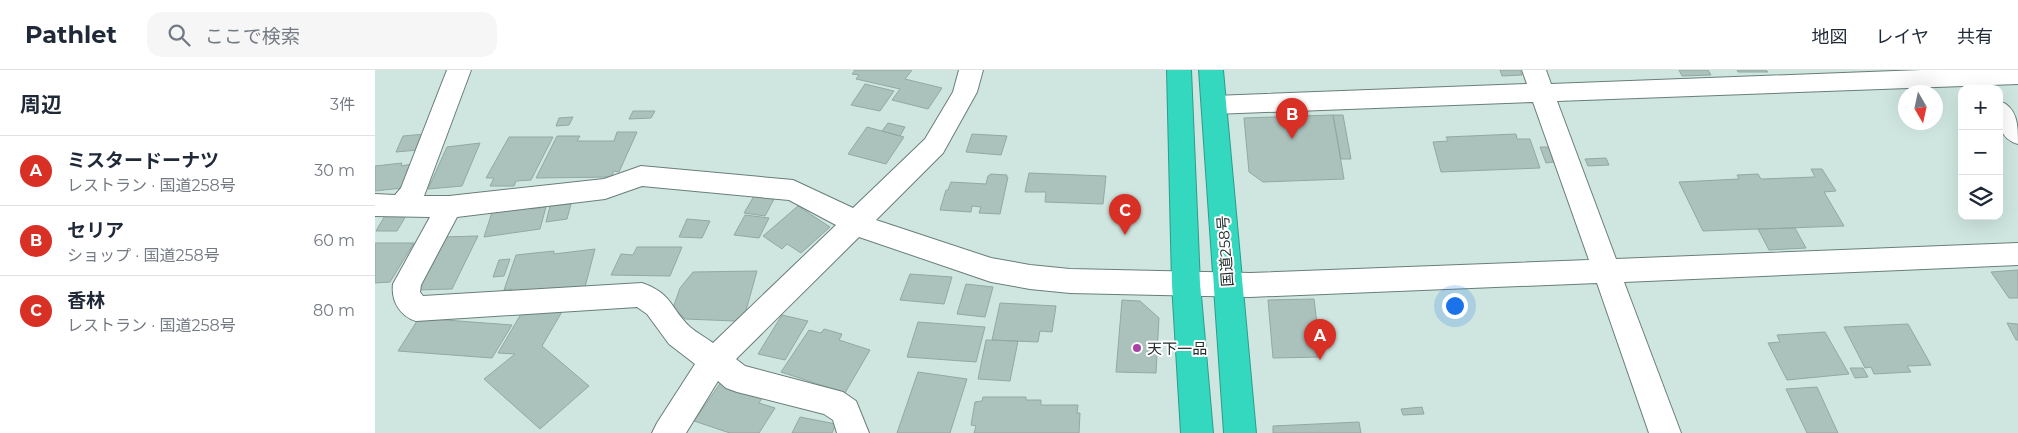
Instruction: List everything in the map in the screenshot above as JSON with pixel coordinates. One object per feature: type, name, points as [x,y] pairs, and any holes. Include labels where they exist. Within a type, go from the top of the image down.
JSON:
[{"type":"highway","points":[[1179,70],[1186,284],[1197,433]]},
{"type":"highway","name":"国道258号","points":[[1211,70],[1240,433]]},
{"type":"street","points":[[402,206],[412,193],[459,70]]},
{"type":"street","points":[[668,433],[714,361],[854,222],[934,146],[965,92],[971,70]]},
{"type":"street","points":[[1214,105],[1539,82],[1976,79],[2018,75]]},
{"type":"street","points":[[1539,82],[1665,433]]},
{"type":"street","points":[[2003,115],[2018,135]]},
{"type":"street","points":[[375,205],[449,207],[605,189],[641,176],[793,190],[820,202],[871,230],[991,270],[1020,276],[1070,281],[1228,286],[2018,254]]},
{"type":"street","points":[[449,207],[407,284],[406,295],[416,309],[618,295],[642,296],[657,305],[679,335],[737,378],[832,402],[845,411],[853,433]]},
{"type":"building","points":[[855,70],[912,70],[905,79],[942,88],[928,109],[892,100],[900,89],[856,79],[859,75],[852,74]]},
{"type":"building","points":[[1500,70],[1520,70],[1522,75],[1502,76]]},
{"type":"building","points":[[1679,70],[1708,70],[1711,75],[1682,76]]},
{"type":"building","points":[[1737,70],[1766,70],[1768,72],[1738,72]]},
{"type":"building","points":[[865,84],[894,91],[880,111],[851,105]]},
{"type":"building","points":[[633,111],[655,111],[651,118],[629,119]]},
{"type":"building","points":[[1333,115],[1344,179],[1263,182],[1249,172],[1244,118]]},
{"type":"building","points":[[1333,115],[1343,115],[1351,159],[1341,159]]},
{"type":"building","points":[[573,117],[569,125],[556,126],[559,118]]},
{"type":"building","points":[[888,123],[905,127],[900,136],[882,131]]},
{"type":"building","points":[[867,127],[904,137],[886,164],[848,154]]},
{"type":"building","points":[[617,132],[637,132],[619,172],[614,171],[611,177],[536,178],[557,136],[580,136],[577,141],[614,141]]},
{"type":"building","points":[[425,134],[418,150],[396,152],[403,136]]},
{"type":"building","points":[[972,134],[1007,136],[1001,155],[966,152]]},
{"type":"building","points":[[1516,134],[1517,139],[1530,139],[1540,168],[1441,172],[1433,142],[1448,141],[1446,137]]},
{"type":"building","points":[[509,137],[553,137],[531,180],[516,181],[514,186],[490,186],[494,178],[486,178]]},
{"type":"building","points":[[480,143],[462,186],[428,189],[447,147]]},
{"type":"building","points":[[1540,147],[1549,147],[1554,162],[1546,163]]},
{"type":"building","points":[[1606,158],[1609,165],[1588,166],[1585,159]]},
{"type":"building","points":[[402,163],[401,166],[412,164],[402,188],[375,191],[375,166]]},
{"type":"building","points":[[1811,169],[1822,169],[1836,191],[1824,192],[1844,226],[1703,231],[1679,182],[1739,179],[1737,175],[1758,174],[1761,179],[1815,177]]},
{"type":"building","points":[[1029,173],[1106,176],[1103,204],[1045,202],[1046,192],[1025,192]]},
{"type":"building","points":[[991,174],[1007,175],[1006,177],[1008,177],[1000,214],[979,213],[981,207],[972,206],[971,212],[940,210],[946,190],[948,190],[951,182],[986,184],[988,176]]},
{"type":"building","points":[[754,196],[774,199],[765,216],[744,213]]},
{"type":"building","points":[[571,204],[567,219],[546,222],[550,206]]},
{"type":"building","points":[[532,205],[531,209],[546,207],[540,229],[484,237],[493,209]]},
{"type":"building","points":[[798,206],[830,227],[801,253],[787,244],[782,249],[763,236]]},
{"type":"building","points":[[386,214],[407,214],[397,231],[376,231]]},
{"type":"building","points":[[745,215],[769,218],[759,238],[734,235]]},
{"type":"building","points":[[687,219],[710,221],[702,238],[679,237]]},
{"type":"building","points":[[1795,228],[1806,248],[1769,250],[1758,229]]},
{"type":"building","points":[[478,236],[452,289],[416,290],[443,237]]},
{"type":"building","points":[[375,243],[414,243],[390,282],[375,283]]},
{"type":"building","points":[[637,247],[682,247],[670,276],[611,275],[621,254],[633,255]]},
{"type":"building","points":[[595,249],[585,287],[509,296],[512,289],[504,290],[516,255],[554,251],[554,254]]},
{"type":"building","points":[[510,259],[504,276],[493,277],[499,260]]},
{"type":"building","points":[[2018,270],[2018,298],[2009,298],[1991,272]]},
{"type":"building","points":[[757,271],[745,314],[735,321],[685,319],[673,308],[680,288],[693,272]]},
{"type":"building","points":[[910,274],[952,277],[944,304],[900,300]]},
{"type":"building","points":[[966,284],[993,287],[985,317],[957,314]]},
{"type":"building","points":[[1314,299],[1321,357],[1273,358],[1268,300]]},
{"type":"building","points":[[1122,300],[1140,301],[1159,318],[1156,373],[1116,372]]},
{"type":"building","points":[[1000,303],[1056,306],[1052,332],[1040,331],[1038,342],[992,340]]},
{"type":"building","points":[[563,310],[542,346],[589,386],[540,429],[484,379],[515,354],[498,353],[521,314]]},
{"type":"building","points":[[782,315],[808,321],[785,360],[758,354]]},
{"type":"building","points":[[419,318],[512,325],[492,358],[398,351]]},
{"type":"building","points":[[918,322],[985,327],[976,362],[907,357]]},
{"type":"building","points":[[2007,323],[2018,324],[2018,340],[2016,340]]},
{"type":"building","points":[[1908,324],[1931,365],[1907,366],[1911,372],[1874,374],[1871,367],[1865,368],[1844,327]]},
{"type":"building","points":[[824,329],[842,334],[839,340],[870,350],[845,393],[781,372],[809,330],[821,333]]},
{"type":"building","points":[[1825,332],[1849,374],[1787,380],[1768,343],[1780,342],[1777,335]]},
{"type":"building","points":[[986,340],[1018,341],[1010,381],[978,379]]},
{"type":"building","points":[[1850,368],[1863,368],[1868,377],[1855,378]]},
{"type":"building","points":[[918,372],[967,379],[950,433],[897,433]]},
{"type":"building","points":[[721,382],[764,395],[759,403],[775,408],[759,433],[730,433],[694,421]]},
{"type":"building","points":[[1817,387],[1838,433],[1807,433],[1786,389]]},
{"type":"building","points":[[983,397],[1026,397],[1026,400],[1041,400],[1041,405],[1078,405],[1077,413],[1080,413],[1079,433],[974,433],[976,426],[971,425],[975,402],[982,401]]},
{"type":"building","points":[[1422,407],[1424,414],[1403,415],[1401,409]]},
{"type":"building","points":[[800,417],[836,424],[832,433],[792,433]]},
{"type":"building","points":[[1359,422],[1361,433],[1273,433],[1273,426]]},
{"type":"place","name":"セリア","points":[[1292,139]]},
{"type":"place","name":"香林","points":[[1125,235]]},
{"type":"place","name":"天下一品","points":[[1137,348]]},
{"type":"place","name":"ミスタードーナツ","points":[[1320,360]]}]
